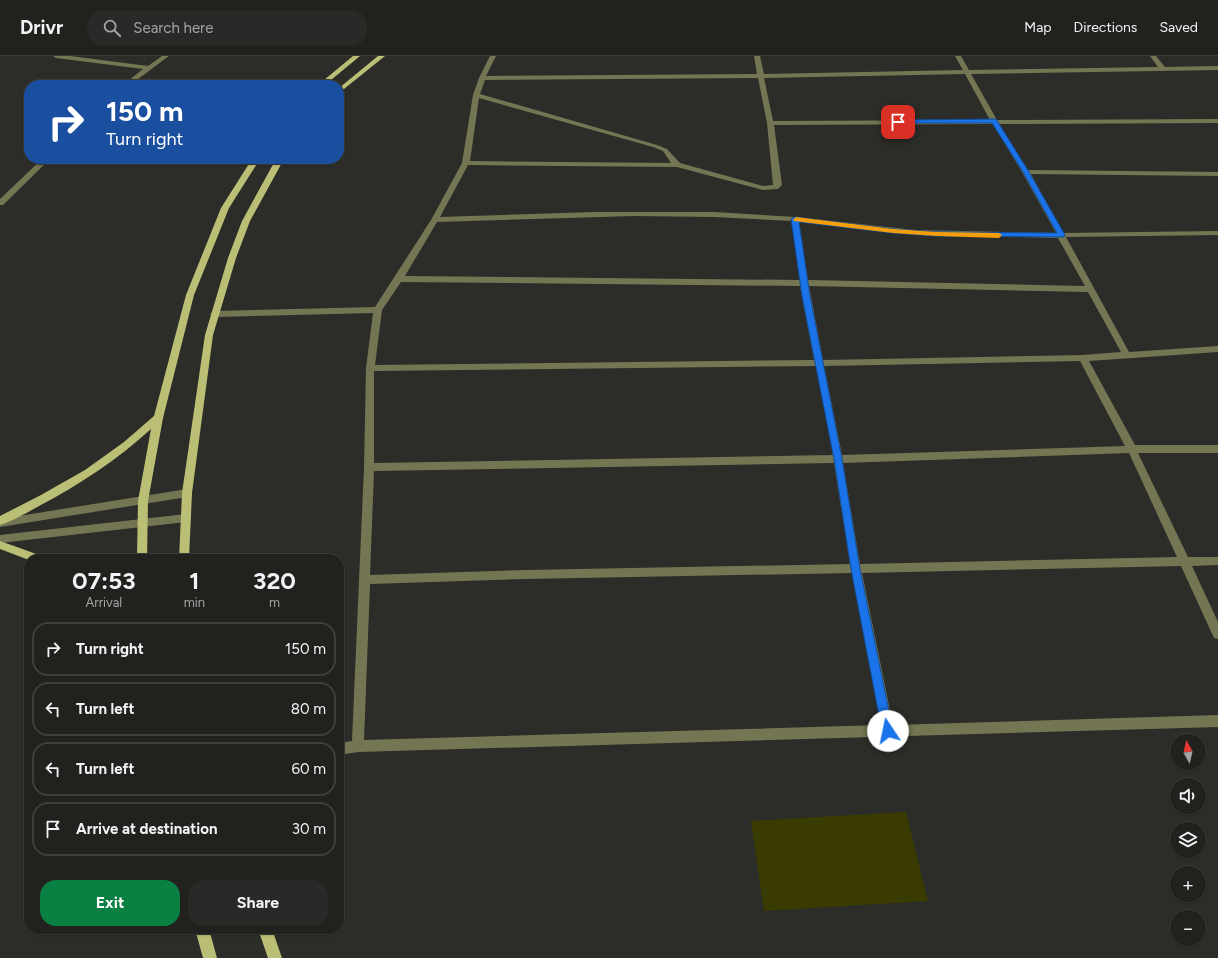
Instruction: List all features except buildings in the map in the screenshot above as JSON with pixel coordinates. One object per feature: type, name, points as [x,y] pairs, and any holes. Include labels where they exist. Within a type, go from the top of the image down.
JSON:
[{"type":"main road","points":[[327,80],[358,56]]},
{"type":"main road","points":[[344,87],[382,56]]},
{"type":"main road","points":[[142,554],[143,501],[158,418],[190,296],[225,208],[253,164]]},
{"type":"main road","points":[[184,554],[187,493],[208,335],[232,258],[246,221],[277,164]]},
{"type":"main road","points":[[0,522],[41,502],[76,480],[117,453],[158,418]]},
{"type":"main road","points":[[0,545],[24,554]]},
{"type":"main road","points":[[203,934],[210,958]]},
{"type":"main road","points":[[267,934],[275,958]]},
{"type":"street","points":[[56,56],[147,68]]},
{"type":"street","points":[[132,80],[147,68],[166,56]]},
{"type":"street","points":[[358,746],[369,467],[370,368],[378,310],[435,220],[466,163],[476,95],[482,78],[493,56]]},
{"type":"street","points":[[466,163],[677,165],[763,188],[775,187],[778,185],[770,123],[757,56]]},
{"type":"street","points":[[958,56],[994,121],[1026,172],[1127,356]]},
{"type":"street","points":[[1153,56],[1163,69]]},
{"type":"street","points":[[482,78],[967,73],[1218,68]]},
{"type":"street","points":[[476,95],[655,146],[665,150],[677,165]]},
{"type":"street","points":[[770,123],[1216,121],[1218,128]]},
{"type":"street","points":[[0,203],[41,164]]},
{"type":"street","points":[[1026,172],[1218,174]]},
{"type":"street","points":[[435,220],[517,216],[706,214],[795,219],[893,231],[937,234],[1061,235],[1218,233]]},
{"type":"street","points":[[795,219],[804,283],[818,363],[838,459],[856,569],[888,731]]},
{"type":"street","points":[[399,279],[804,283],[1091,289]]},
{"type":"street","points":[[214,314],[349,312],[378,310]]},
{"type":"street","points":[[370,368],[818,363],[1083,358],[1218,349]]},
{"type":"street","points":[[1083,358],[1132,450],[1218,634]]},
{"type":"street","points":[[369,467],[838,459],[1132,450],[1218,449]]},
{"type":"street","points":[[0,522],[187,493]]},
{"type":"street","points":[[0,539],[186,518]]},
{"type":"street","points":[[365,580],[492,575],[1218,561]]},
{"type":"street","points":[[344,748],[358,746],[1218,722]]},
{"type":"shaded area","points":[[906,812],[928,901],[764,911],[751,821]]},
{"type":"slow traffic","points":[[796,220],[893,231],[937,234],[999,235]]},
{"type":"route","points":[[888,731],[856,569],[838,459],[818,363],[806,296],[795,219],[893,231],[937,234],[1018,236],[1061,235],[1026,172],[994,121],[898,122]]}]
